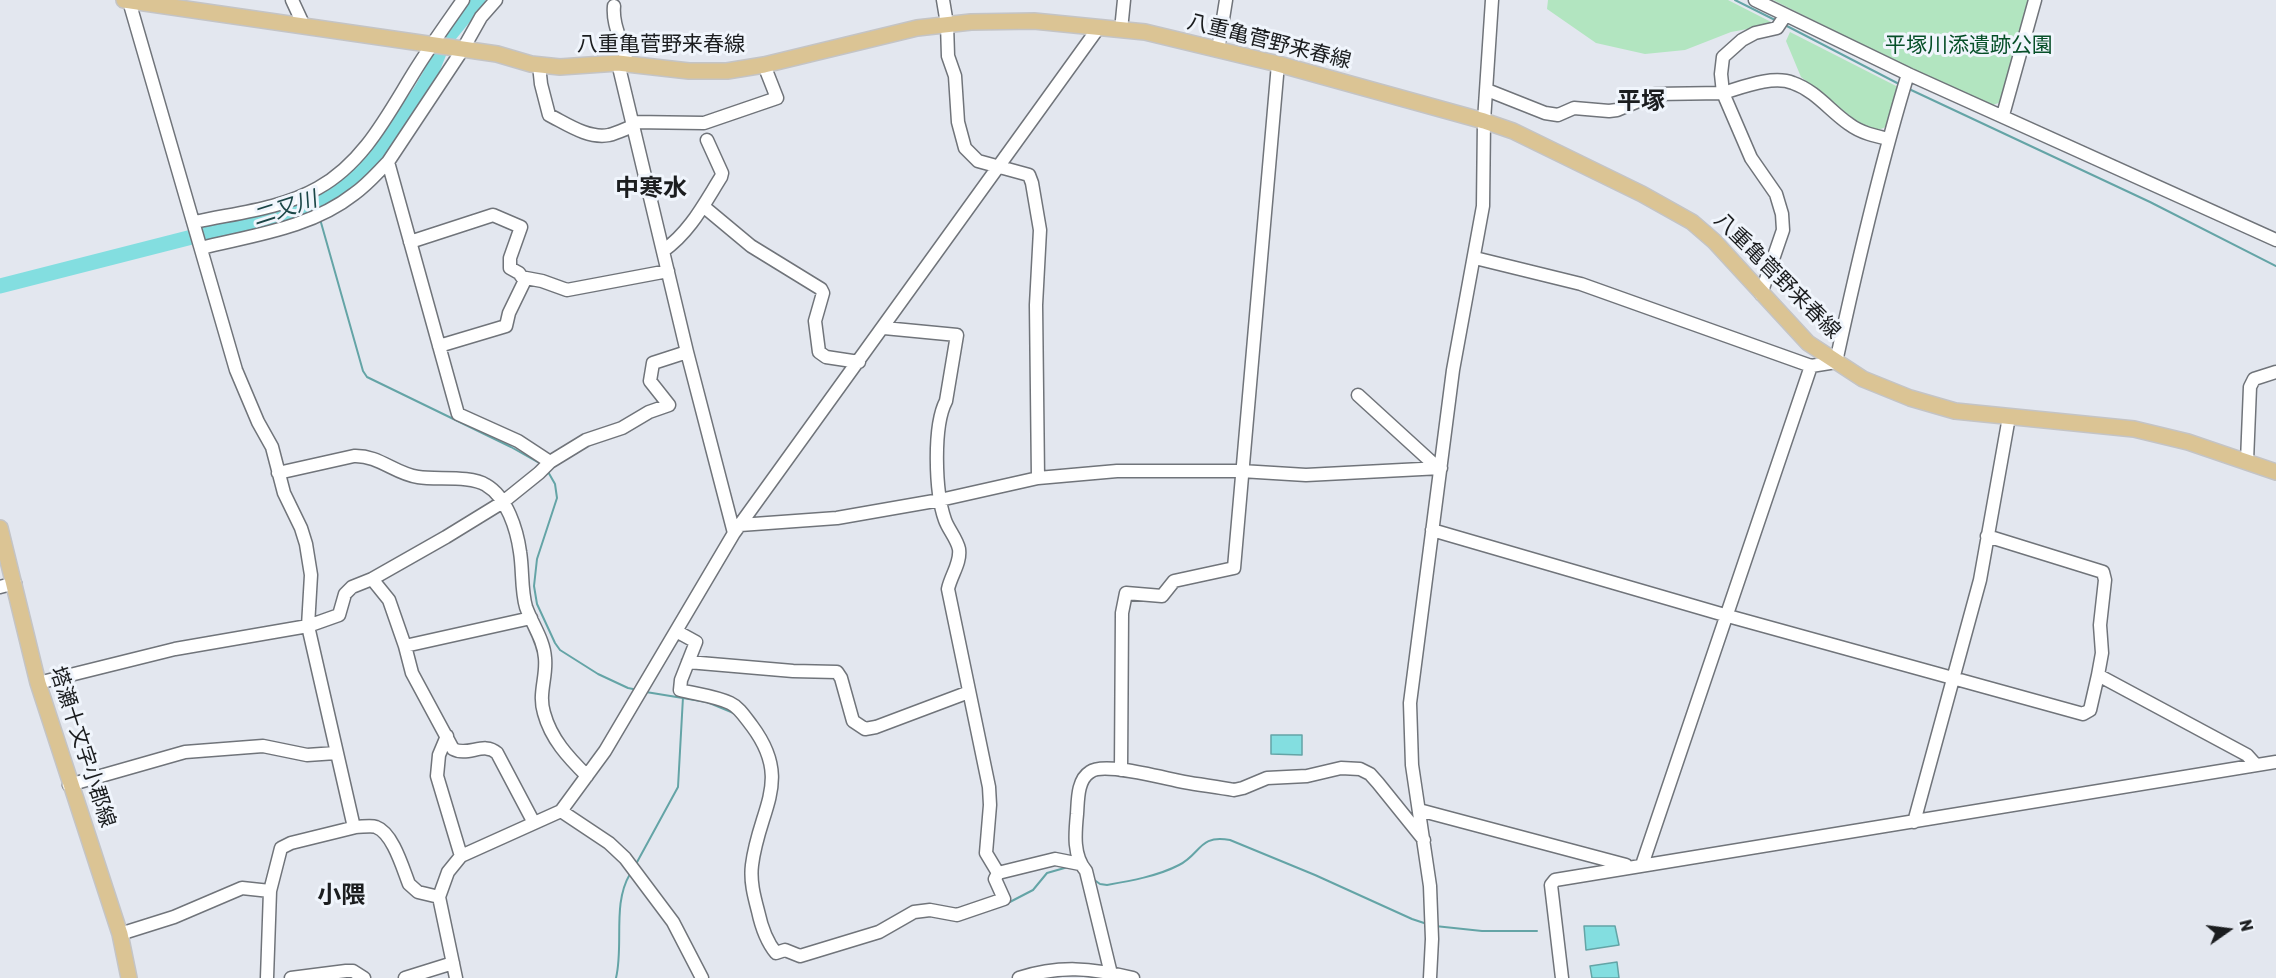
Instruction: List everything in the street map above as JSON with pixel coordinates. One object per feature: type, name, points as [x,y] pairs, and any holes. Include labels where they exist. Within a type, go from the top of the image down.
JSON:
[{"type":"main road","name":"八重亀菅野来春線","points":[[127,0],[497,54],[560,67],[623,64],[689,71],[727,71],[764,65],[916,27],[947,24],[1035,21],[1145,32],[1278,64],[1513,131],[1642,194],[1692,222],[1714,241],[1808,343],[1863,379],[1910,399],[1955,411],[2134,429],[2188,441],[2276,472]]},
{"type":"main road","name":"塔瀬十文字小郡線","points":[[0,528],[7,585],[69,785],[120,934],[129,978]]},
{"type":"street","points":[[127,0],[195,222],[236,370],[258,422],[272,447],[278,473],[306,544],[311,575],[308,626],[353,823],[357,827]]},
{"type":"street","points":[[292,0],[304,26]]},
{"type":"street","points":[[195,222],[283,202],[317,189],[330,180],[358,156],[371,140],[431,44],[463,0]]},
{"type":"street","points":[[201,248],[301,223],[324,213],[355,194],[388,162],[463,49],[481,17],[496,0]]},
{"type":"street","points":[[943,0],[947,24],[948,57],[955,76],[958,122],[964,148],[978,161],[1029,175],[1032,183],[1040,230],[1039,283],[1036,305],[1038,478]]},
{"type":"street","points":[[1121,30],[1124,0]]},
{"type":"street","points":[[1218,50],[1226,0]]},
{"type":"street","points":[[1430,978],[1432,925],[1430,886],[1412,765],[1410,703],[1453,370],[1484,206],[1484,121],[1492,0]]},
{"type":"street","points":[[1755,0],[1907,78],[2003,116],[2276,240]]},
{"type":"street","points":[[2003,116],[2035,0]]},
{"type":"street","points":[[614,6],[615,27],[625,50],[623,64],[632,124],[687,352],[737,529]]},
{"type":"street","points":[[1761,294],[1783,230],[1782,214],[1776,194],[1751,158],[1723,93],[1721,74],[1723,57],[1742,40],[1755,33],[1778,28],[1785,16]]},
{"type":"street","points":[[456,978],[439,897],[448,872],[461,856],[561,811],[605,751],[737,529],[1100,27]]},
{"type":"street","points":[[539,64],[541,84],[549,115],[584,132],[601,135],[610,135],[632,124],[704,123],[777,98],[764,65]]},
{"type":"street","points":[[1121,770],[1122,613],[1126,593],[1162,596],[1174,581],[1234,568],[1278,64]]},
{"type":"street","points":[[1475,258],[1581,284],[1811,366],[1836,362],[1857,264],[1907,78]]},
{"type":"street","points":[[1487,90],[1545,114],[1558,115],[1574,108],[1617,110],[1655,94],[1723,93],[1773,81],[1791,82],[1815,95],[1851,125],[1868,134],[1889,139]]},
{"type":"street","points":[[663,251],[685,231],[722,173],[707,140]]},
{"type":"street","points":[[388,162],[458,414],[518,441],[549,462]]},
{"type":"street","points":[[703,206],[751,246],[821,289],[823,293],[815,321],[819,352],[826,357],[859,362]]},
{"type":"street","points":[[410,242],[493,215],[521,227],[510,258],[510,268],[519,273],[524,280]]},
{"type":"street","points":[[524,280],[526,278],[542,281],[567,290],[668,272]]},
{"type":"street","points":[[439,346],[506,326],[509,313],[524,280]]},
{"type":"street","points":[[884,328],[957,335],[937,438],[940,500],[949,531],[959,548],[958,562],[948,589],[989,787],[990,805],[986,853],[998,873]]},
{"type":"street","points":[[38,684],[175,649],[308,626],[339,615],[345,594],[352,586],[372,579],[447,537],[503,502],[549,462],[586,440],[622,428],[649,412],[669,405],[650,381],[653,363],[687,352]]},
{"type":"street","points":[[1637,866],[1728,616],[1811,366]]},
{"type":"street","points":[[2247,461],[2250,387],[2254,379],[2276,372]]},
{"type":"street","points":[[1358,395],[1440,468]]},
{"type":"street","points":[[1914,822],[1980,580],[2009,417]]},
{"type":"street","points":[[278,473],[364,455],[407,475],[482,483],[489,486],[503,502],[515,531],[520,551],[524,594],[545,653],[541,696],[549,730],[561,750],[587,776]]},
{"type":"street","points":[[737,529],[837,518],[940,500],[1038,478],[1117,471],[1241,471],[1306,475],[1440,468]]},
{"type":"street","points":[[1432,530],[1728,616],[2083,714],[2090,710],[2102,653],[2100,625],[2105,580],[2103,572],[1987,536]]},
{"type":"street","points":[[372,579],[389,600],[412,673],[453,749],[458,752],[487,747],[497,753],[534,823]]},
{"type":"street","points":[[405,646],[531,618]]},
{"type":"street","points":[[676,631],[696,642],[681,680],[680,690],[735,706],[768,751],[772,767],[772,782],[754,851],[752,882],[766,937],[776,952],[785,950],[800,956],[879,932],[914,912],[965,914],[1004,899],[995,879],[998,873],[1055,859],[1080,864]]},
{"type":"street","points":[[688,662],[793,671],[837,672],[841,678],[853,721],[865,729],[876,728],[969,692]]},
{"type":"street","points":[[2098,675],[2247,756],[2256,765]]},
{"type":"street","points":[[447,736],[439,755],[436,776],[461,856]]},
{"type":"street","points":[[69,785],[185,752],[263,746],[307,755],[336,753]]},
{"type":"street","points":[[1562,978],[1551,885],[1556,880],[2276,762]]},
{"type":"street","points":[[1112,975],[1086,871],[1080,864],[1076,832],[1079,792],[1083,780],[1090,771],[1101,768],[1121,770],[1234,790],[1267,777],[1307,776],[1341,768],[1360,769],[1370,774],[1378,783],[1424,841]]},
{"type":"street","points":[[1419,810],[1637,866]]},
{"type":"street","points":[[561,811],[609,843],[625,858],[673,922],[702,978]]},
{"type":"street","points":[[267,978],[270,891],[278,856],[285,845],[357,827],[375,826],[392,842],[412,889],[439,897]]},
{"type":"street","points":[[120,934],[174,917],[242,888],[270,891]]},
{"type":"street","points":[[405,978],[453,963]]},
{"type":"street","points":[[1019,978],[1050,969],[1068,968],[1133,978]]},
{"type":"street","points":[[291,978],[346,970],[353,971],[364,978]]},
{"type":"green space","points":[[1548,0],[1728,0],[1775,24],[1731,32],[1685,50],[1645,54],[1596,43],[1547,9]]},
{"type":"green space","name":"平塚川添遺跡公園","points":[[1773,0],[2030,0],[2001,102],[1993,105],[1921,74]]},
{"type":"green space","points":[[1790,32],[1900,88],[1888,126],[1876,131],[1859,123],[1801,77],[1786,41]]},
{"type":"water","points":[[1271,735],[1302,735],[1302,755],[1271,754]]},
{"type":"water","points":[[1584,926],[1615,926],[1619,945],[1586,950]]},
{"type":"water","points":[[1617,962],[1619,978],[1592,978],[1590,966]]},
{"type":"waterway","name":"二又川","points":[[0,286],[315,204],[340,189],[366,168],[420,92],[430,75],[443,43],[478,0]]},
{"type":"waterway","points":[[1735,0],[1775,20]]},
{"type":"waterway","points":[[1783,24],[1901,85]]},
{"type":"waterway","points":[[1909,89],[2150,202],[2276,266]]},
{"type":"waterway","name":"二又川","points":[[315,204],[317,210]]},
{"type":"waterway","points":[[320,219],[363,371],[367,377],[541,464]]},
{"type":"waterway","points":[[547,470],[555,484],[557,498],[537,559],[534,586],[537,604],[560,650],[598,674],[628,688],[638,690]]},
{"type":"waterway","points":[[646,692],[707,702],[736,714]]},
{"type":"waterway","points":[[636,864],[678,787],[683,697]]},
{"type":"waterway","points":[[1093,879],[1100,884],[1107,885],[1153,875],[1186,861],[1206,842],[1220,839],[1230,840],[1427,924]]},
{"type":"waterway","points":[[1006,904],[1033,890],[1047,873],[1068,867]]},
{"type":"waterway","points":[[616,978],[621,898],[630,874]]},
{"type":"waterway","points":[[1435,926],[1482,931],[1537,931]]},
{"type":"district","name":"平塚","points":[[1641,102]]},
{"type":"district","name":"中寒水","points":[[651,189]]},
{"type":"district","name":"小隈","points":[[341,896]]}]
